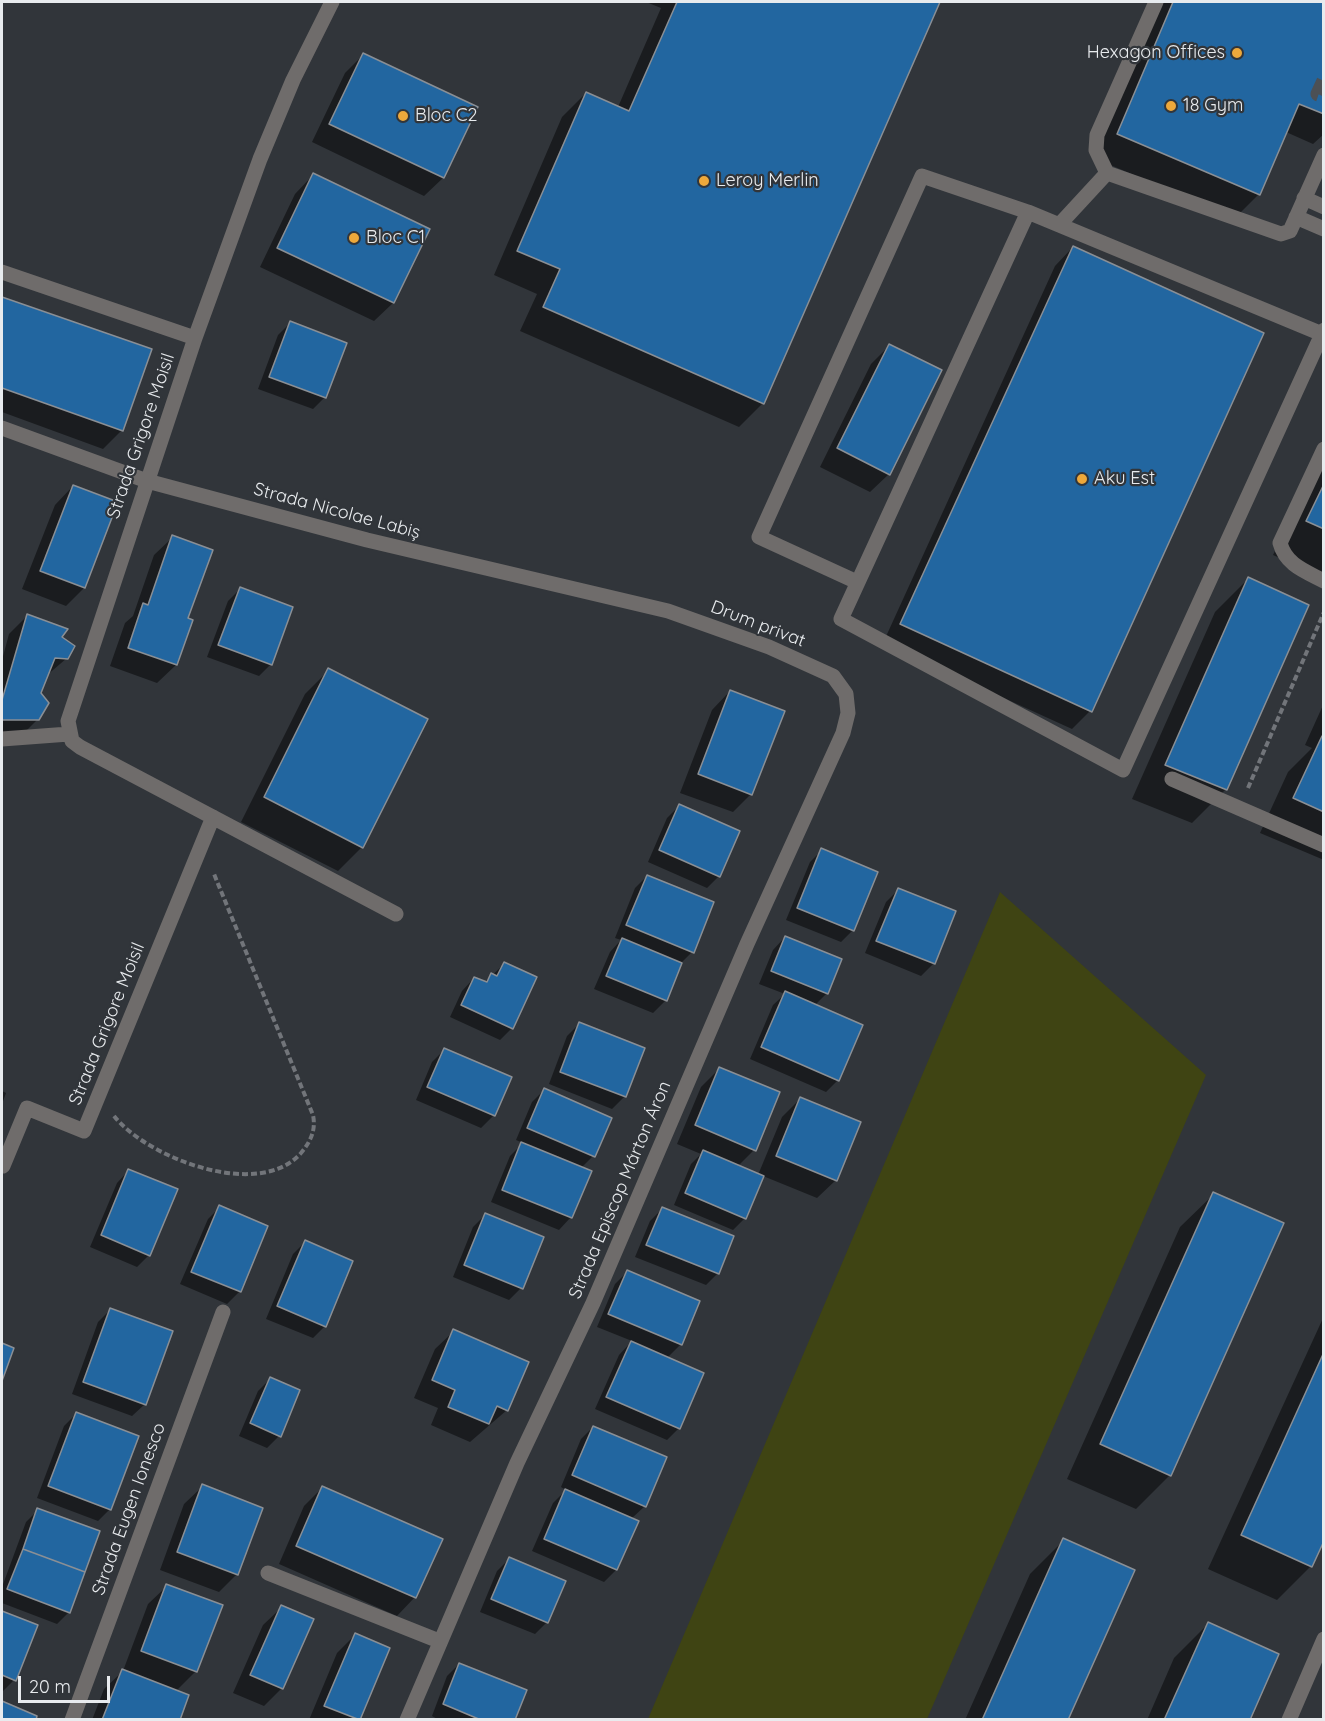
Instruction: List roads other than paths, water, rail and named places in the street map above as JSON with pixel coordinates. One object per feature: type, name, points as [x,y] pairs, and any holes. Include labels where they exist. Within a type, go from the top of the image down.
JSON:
[{"type":"street","name":"Strada Grigore Moisil","points":[[69,734],[70,709],[195,338],[260,159],[293,80],[332,2]]},
{"type":"street","points":[[1156,2],[1097,135],[1096,150],[1107,173],[1281,234],[1290,231],[1323,155]]},
{"type":"street","points":[[1059,225],[1107,173]]},
{"type":"street","points":[[857,582],[759,537],[922,176],[1028,212],[1323,332],[1124,770],[841,619],[1028,212]]},
{"type":"street","points":[[1304,198],[1323,207]]},
{"type":"street","points":[[1296,217],[1323,229]]},
{"type":"street","points":[[2,272],[195,338]]},
{"type":"street","name":"Strada Nicolae Labiș","points":[[2,429],[147,481],[367,540],[668,611]]},
{"type":"street","points":[[1323,449],[1280,543],[1283,554],[1293,565],[1323,581]]},
{"type":"street","name":"Drum privat","points":[[668,611],[769,647],[833,676]]},
{"type":"street","name":"Strada Episcop Márton Áron","points":[[406,1719],[517,1463],[593,1303],[747,944],[843,733],[848,704],[846,694],[833,676]]},
{"type":"street","points":[[2,739],[69,734],[80,747],[396,914]]},
{"type":"street","points":[[1172,779],[1323,844]]},
{"type":"street","name":"Strada Grigore Moisil","points":[[3,1166],[27,1108],[84,1131],[213,817]]},
{"type":"street","name":"Strada Eugen Ionesco","points":[[72,1719],[223,1312]]},
{"type":"street","points":[[268,1573],[439,1641]]},
{"type":"street","points":[[1289,1719],[1323,1640]]},
{"type":"tunnel","points":[[1324,81],[1318,94],[1324,96]]},
{"type":"place","name":"Hexagon Offices","points":[[1237,53]]},
{"type":"place","name":"18 Gym","points":[[1171,106]]},
{"type":"place","name":"Bloc C2","points":[[403,116]]},
{"type":"place","name":"Leroy Merlin","points":[[704,181]]},
{"type":"place","name":"Bloc C1","points":[[354,238]]},
{"type":"place","name":"Aku Est","points":[[1082,479]]}]
